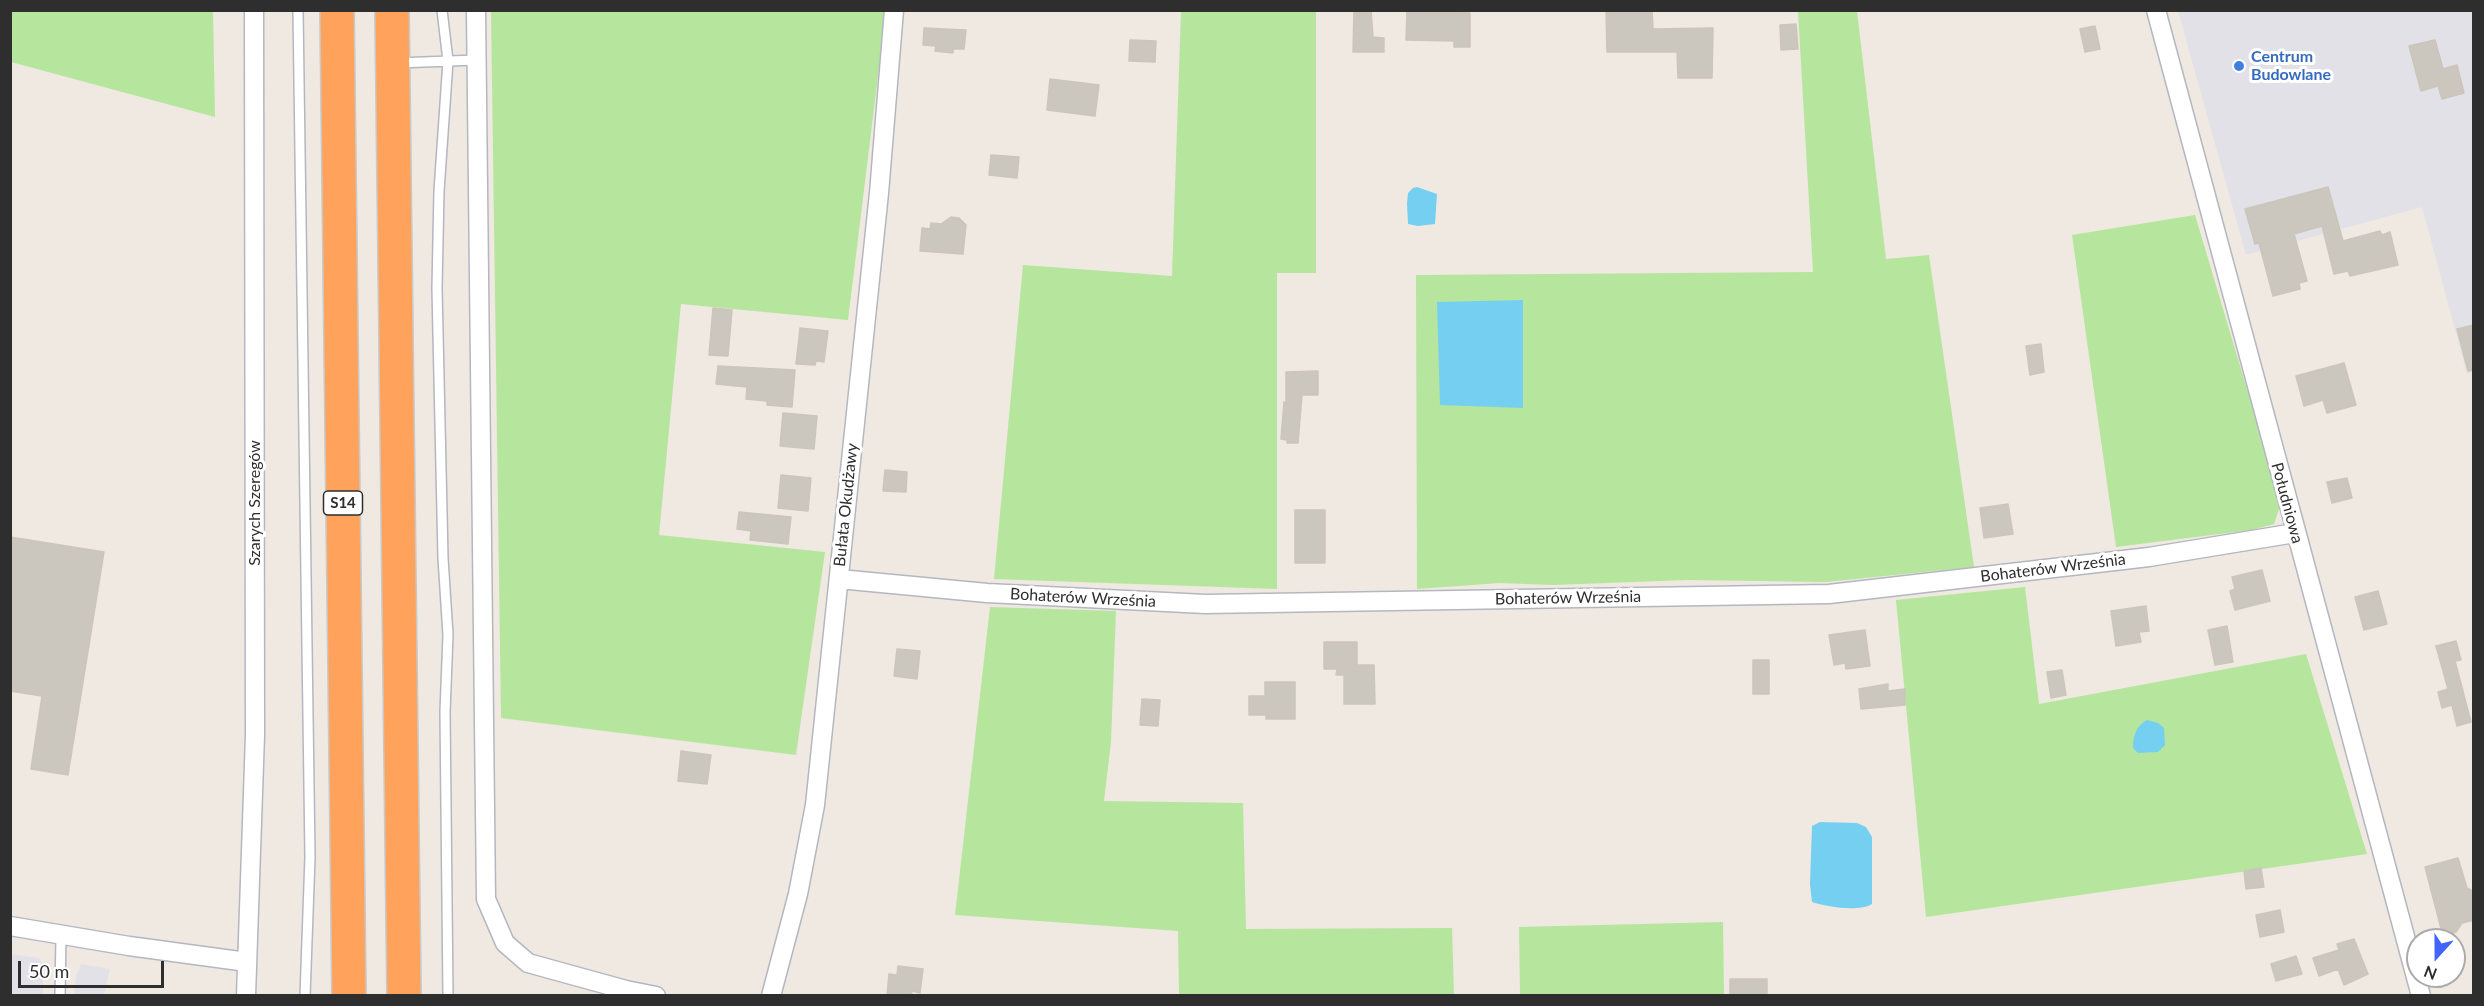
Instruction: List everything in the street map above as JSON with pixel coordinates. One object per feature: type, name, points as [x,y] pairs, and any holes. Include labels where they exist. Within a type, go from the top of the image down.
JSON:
[{"type":"highway","name":"S14","points":[[337,10],[348,996]]},
{"type":"highway","points":[[392,10],[404,996]]},
{"type":"street","name":"Szarych Szeregów","points":[[246,996],[255,735],[254,10]]},
{"type":"street","points":[[476,10],[486,898],[504,943],[528,963],[656,996]]},
{"type":"street","name":"Bułata Okudżawy","points":[[771,996],[798,894],[815,805],[879,193],[894,10]]},
{"type":"street","name":"Południowa","points":[[2156,10],[2421,996]]},
{"type":"street","name":"Bohaterów Września","points":[[838,579],[987,593],[1205,604],[1829,594],[2150,557],[2295,533]]},
{"type":"street","points":[[10,927],[247,962]]},
{"type":"lane","points":[[298,10],[310,857],[305,996]]},
{"type":"lane","points":[[442,10],[448,61],[439,190],[437,288],[443,558],[448,635],[445,712],[448,996]]},
{"type":"lane","points":[[393,63],[476,60]]},
{"type":"lane","points":[[60,996],[61,935]]},
{"type":"shaded area","points":[[2178,11],[2473,11],[2473,372],[2467,374],[2422,207],[2246,255]]},
{"type":"shaded area","points":[[10,954],[39,958],[43,965],[43,995],[11,995]]},
{"type":"shaded area","points":[[81,964],[110,969],[104,995],[74,995],[76,976]]},
{"type":"green space","points":[[10,11],[213,11],[215,117],[11,62]]},
{"type":"green space","points":[[491,11],[886,11],[848,320],[681,304],[659,535],[825,552],[796,755],[501,718]]},
{"type":"green space","points":[[1181,11],[1316,11],[1316,273],[1277,273],[1277,589],[994,579],[1023,265],[1172,276]]},
{"type":"green space","points":[[1798,11],[1857,11],[1886,259],[1929,255],[1974,567],[1826,582],[1688,580],[1553,585],[1500,583],[1417,589],[1416,275],[1813,272]]},
{"type":"green space","points":[[2195,215],[2281,503],[2274,524],[2252,530],[2116,547],[2072,235]]},
{"type":"green space","points":[[2025,587],[2039,704],[2306,654],[2367,854],[1926,917],[1896,600]]},
{"type":"green space","points":[[990,607],[1116,611],[1111,742],[1104,801],[1243,803],[1246,929],[1452,928],[1454,995],[1179,995],[1178,931],[955,915]]},
{"type":"green space","points":[[1723,922],[1724,995],[1520,995],[1519,927]]},
{"type":"water","points":[[1417,187],[1437,194],[1435,224],[1418,226],[1408,224],[1408,193]]},
{"type":"water","points":[[1523,300],[1523,408],[1440,405],[1437,302]]},
{"type":"water","points":[[2147,720],[2158,723],[2164,728],[2165,745],[2158,752],[2138,753],[2133,748],[2135,735],[2140,725]]},
{"type":"water","points":[[1820,822],[1857,823],[1866,827],[1872,837],[1872,904],[1851,908],[1812,902],[1810,884],[1812,826]]},
{"type":"building","points":[[1354,10],[1371,10],[1373,37],[1384,38],[1384,52],[1353,52]]},
{"type":"building","points":[[1606,10],[1652,10],[1653,29],[1713,28],[1712,78],[1678,78],[1677,52],[1607,52]]},
{"type":"building","points":[[1407,11],[1470,13],[1470,47],[1454,47],[1454,41],[1406,40]]},
{"type":"building","points":[[1796,24],[1798,49],[1781,50],[1780,25]]},
{"type":"building","points":[[2095,26],[2100,49],[2085,52],[2080,29]]},
{"type":"building","points":[[924,28],[966,30],[964,49],[953,49],[953,53],[935,51],[936,46],[923,45]]},
{"type":"building","points":[[1130,40],[1156,41],[1155,62],[1129,61]]},
{"type":"building","points":[[2435,40],[2443,69],[2457,65],[2464,93],[2442,99],[2438,86],[2421,91],[2409,46]]},
{"type":"building","points":[[1050,79],[1099,85],[1095,116],[1047,110]]},
{"type":"building","points":[[991,155],[1019,157],[1017,178],[989,175]]},
{"type":"building","points":[[2328,187],[2343,241],[2380,231],[2382,235],[2390,232],[2398,265],[2350,276],[2348,271],[2334,274],[2322,226],[2294,234],[2307,281],[2299,283],[2300,289],[2273,296],[2259,243],[2255,244],[2245,209]]},
{"type":"building","points":[[951,217],[959,218],[966,225],[963,254],[920,251],[922,228],[930,229],[931,223],[941,224]]},
{"type":"building","points":[[713,308],[732,310],[728,356],[709,355]]},
{"type":"building","points":[[2474,325],[2474,370],[2468,371],[2457,329]]},
{"type":"building","points":[[800,328],[828,331],[824,362],[816,361],[815,365],[796,364]]},
{"type":"building","points":[[2041,344],[2044,372],[2030,375],[2026,346]]},
{"type":"building","points":[[2344,363],[2356,405],[2327,413],[2323,400],[2304,406],[2296,376]]},
{"type":"building","points":[[718,366],[795,370],[792,407],[767,405],[767,401],[746,399],[747,387],[716,384]]},
{"type":"building","points":[[1318,371],[1318,395],[1302,395],[1298,443],[1287,443],[1287,440],[1281,439],[1284,402],[1286,402],[1286,372]]},
{"type":"building","points":[[783,413],[817,416],[814,449],[780,446]]},
{"type":"building","points":[[885,470],[907,472],[906,492],[883,491]]},
{"type":"building","points":[[781,475],[811,478],[808,511],[778,508]]},
{"type":"building","points":[[2347,478],[2352,498],[2332,503],[2327,482]]},
{"type":"building","points":[[2008,504],[2013,534],[1984,538],[1980,508]]},
{"type":"building","points":[[1295,510],[1325,510],[1325,563],[1295,563]]},
{"type":"building","points":[[739,512],[791,517],[788,544],[750,540],[751,531],[737,529]]},
{"type":"building","points":[[10,537],[104,552],[68,775],[31,769],[42,696],[10,691]]},
{"type":"building","points":[[2262,570],[2270,601],[2235,610],[2230,591],[2235,589],[2232,577]]},
{"type":"building","points":[[2378,591],[2387,624],[2364,630],[2355,597]]},
{"type":"building","points":[[2146,606],[2149,631],[2139,632],[2141,642],[2116,646],[2111,611]]},
{"type":"building","points":[[2227,626],[2233,662],[2215,665],[2208,630]]},
{"type":"building","points":[[1865,630],[1870,666],[1846,669],[1845,663],[1834,665],[1829,635]]},
{"type":"building","points":[[2456,641],[2461,660],[2455,661],[2471,722],[2457,726],[2452,705],[2442,708],[2438,692],[2448,689],[2436,646]]},
{"type":"building","points":[[1324,642],[1357,642],[1357,665],[1374,665],[1375,704],[1344,704],[1344,675],[1336,675],[1337,669],[1324,669]]},
{"type":"building","points":[[897,649],[920,651],[917,679],[894,676]]},
{"type":"building","points":[[1753,660],[1769,660],[1769,694],[1753,694]]},
{"type":"building","points":[[2062,670],[2066,695],[2051,698],[2047,672]]},
{"type":"building","points":[[1265,682],[1295,682],[1295,719],[1266,719],[1266,715],[1249,715],[1249,696],[1265,696]]},
{"type":"building","points":[[1888,684],[1888,691],[1905,689],[1905,705],[1861,709],[1859,689]]},
{"type":"building","points":[[1142,699],[1160,700],[1158,726],[1140,725]]},
{"type":"building","points":[[681,751],[711,755],[707,784],[678,781]]},
{"type":"building","points":[[2458,858],[2467,888],[2474,892],[2474,920],[2462,923],[2459,928],[2441,928],[2425,867]]},
{"type":"building","points":[[2261,868],[2264,887],[2246,889],[2244,871]]},
{"type":"building","points":[[2280,910],[2284,932],[2260,937],[2256,915]]},
{"type":"building","points":[[2354,939],[2368,974],[2344,985],[2338,969],[2319,976],[2313,958],[2339,950],[2337,944]]},
{"type":"building","points":[[2296,956],[2302,974],[2276,981],[2271,964]]},
{"type":"building","points":[[898,966],[923,969],[920,993],[912,991],[911,996],[887,996],[889,974],[897,975]]},
{"type":"building","points":[[1730,979],[1767,979],[1767,996],[1730,996]]},
{"type":"place","name":"Centrum Budowlane","points":[[2239,66]]}]
